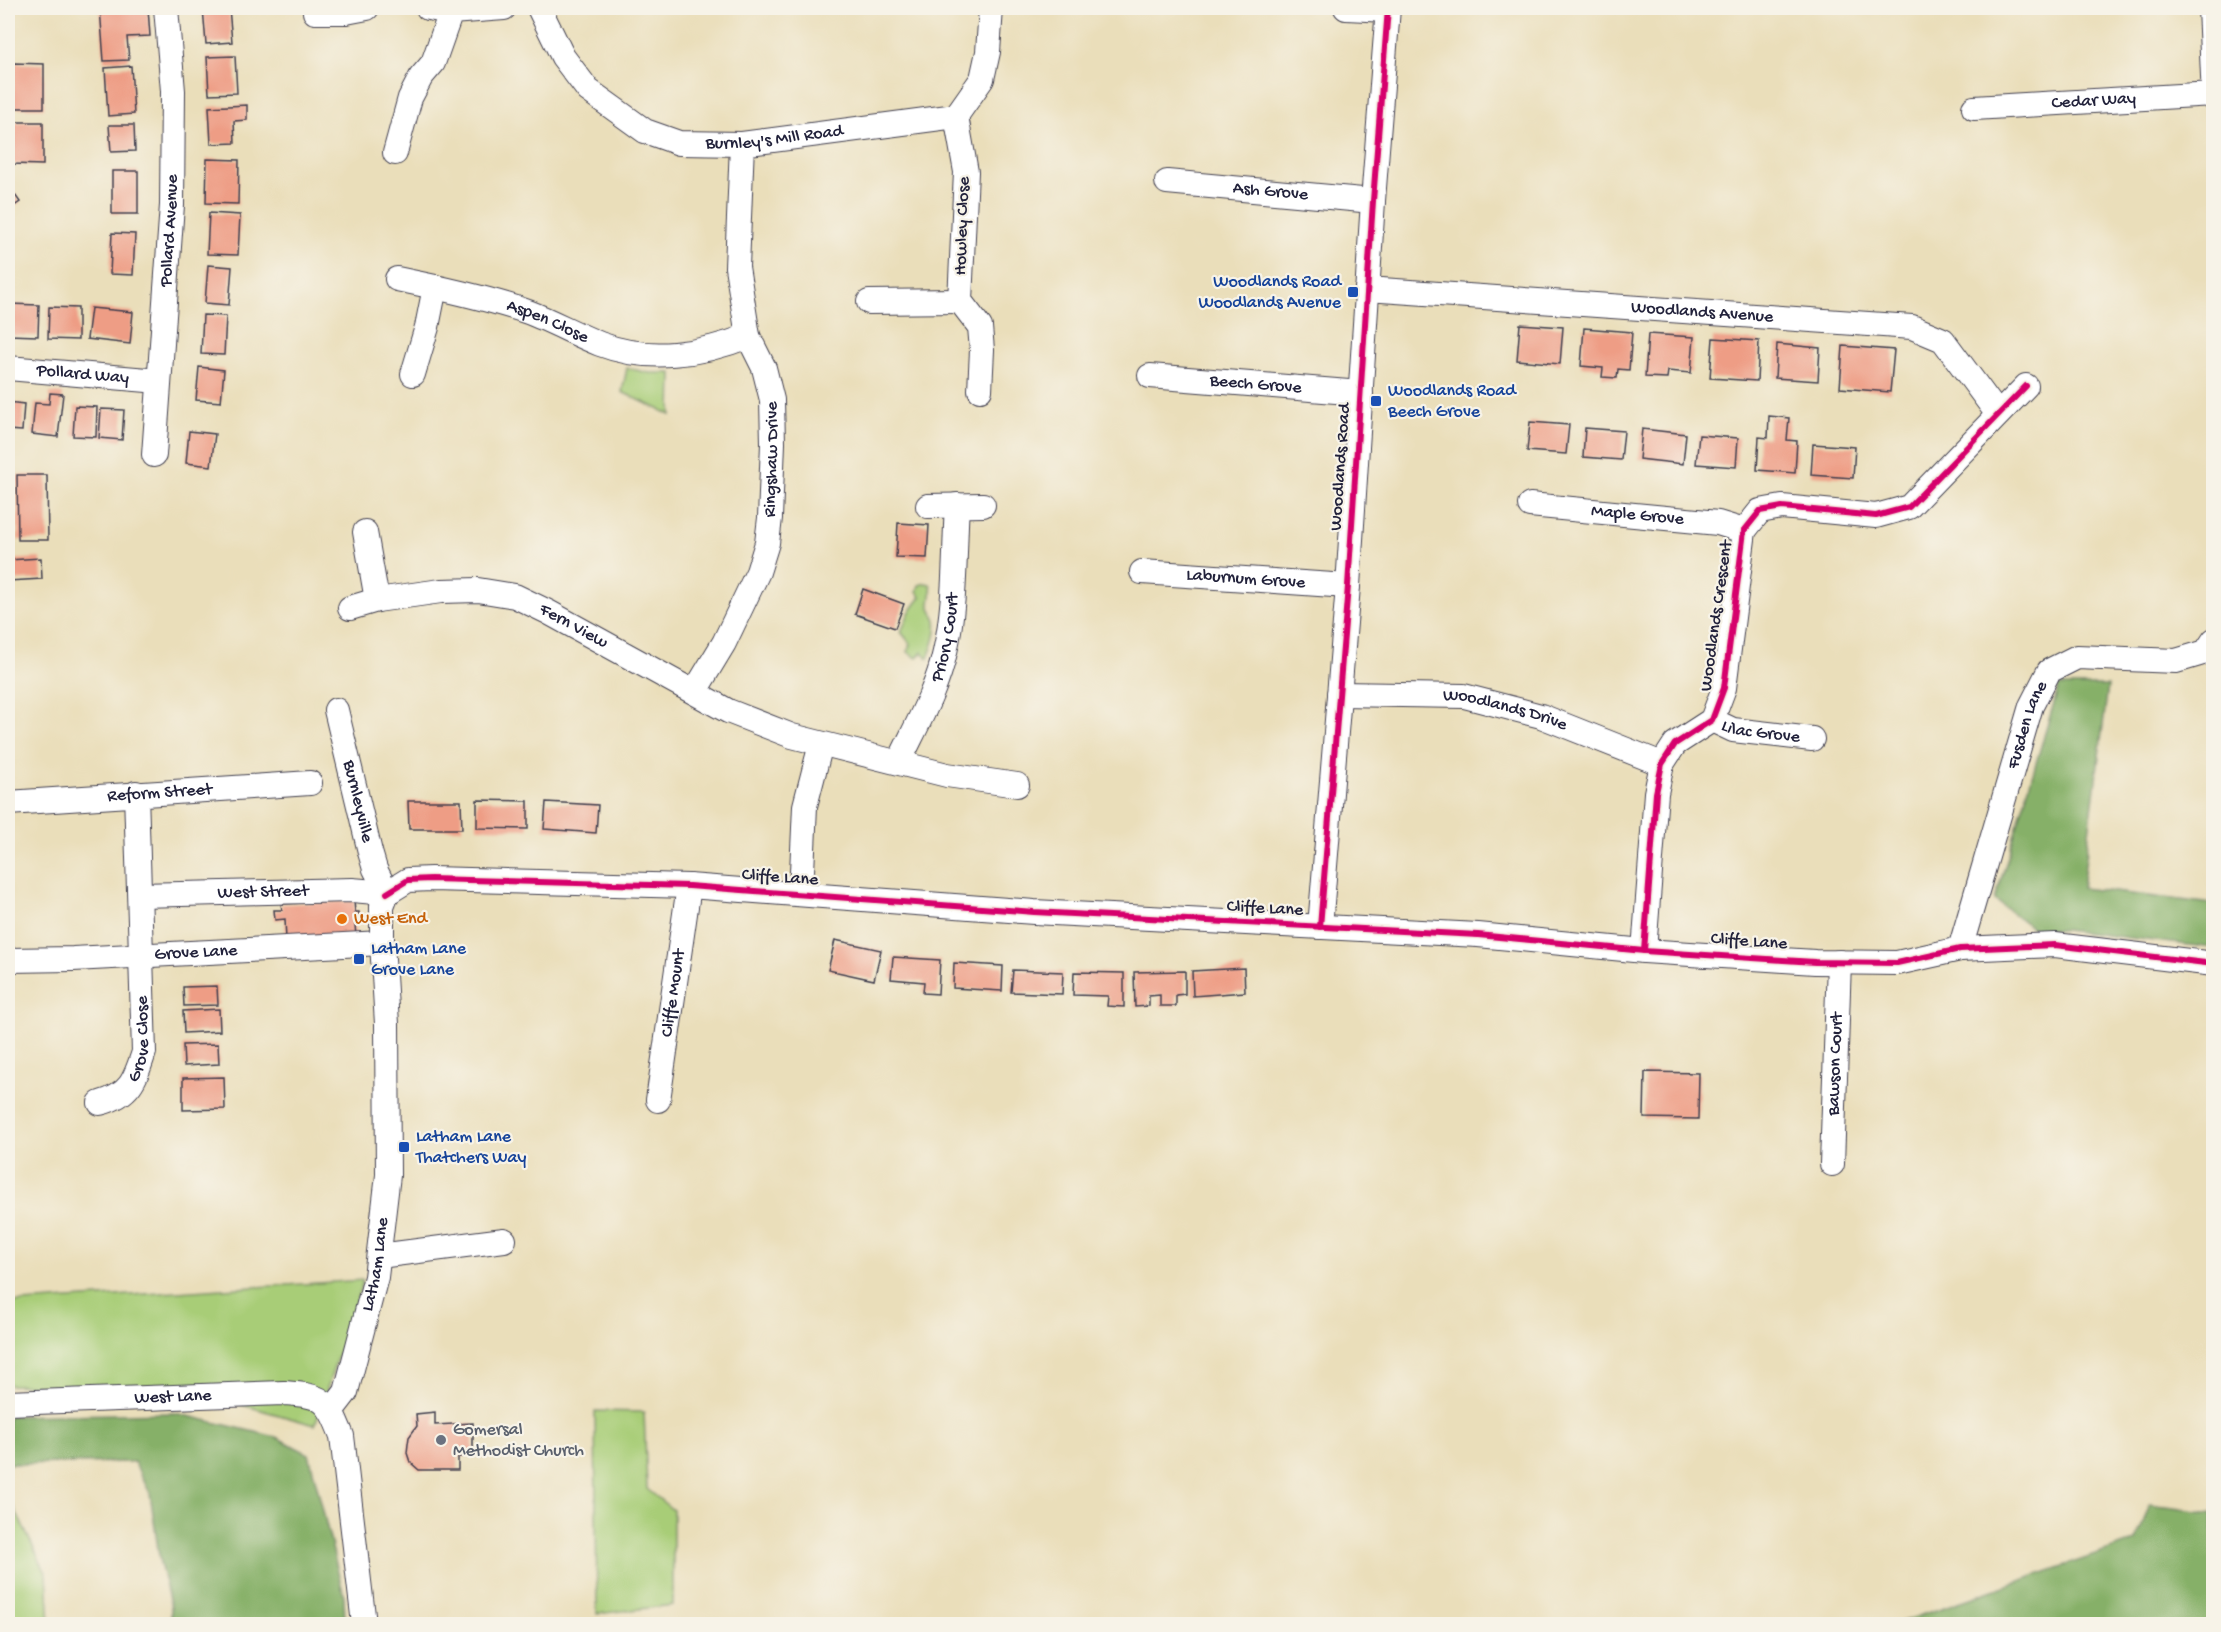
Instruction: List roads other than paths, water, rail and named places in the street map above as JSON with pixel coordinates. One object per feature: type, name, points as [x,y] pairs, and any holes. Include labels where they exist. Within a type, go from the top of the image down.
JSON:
[{"type":"street","name":"Pollard Avenue","points":[[154,455],[172,205],[173,91],[166,8]]},
{"type":"street","points":[[315,12],[346,12],[367,8]]},
{"type":"street","points":[[395,153],[410,98],[421,77],[434,63],[440,10],[504,8]]},
{"type":"street","name":"Burnley's Mill Road","points":[[539,8],[563,57],[588,90],[645,131],[679,143],[742,144],[956,116]]},
{"type":"street","points":[[956,116],[982,80],[988,52],[991,8]]},
{"type":"street","points":[[1346,8],[1388,9]]},
{"type":"street","points":[[2210,8],[2214,99]]},
{"type":"street","name":"Woodlands Road","points":[[1320,927],[1348,586],[1388,9]]},
{"type":"street","name":"Cedar Way","points":[[1974,108],[2213,94]]},
{"type":"street","name":"Howley Close","points":[[956,116],[966,172],[960,301],[981,327],[980,390]]},
{"type":"street","name":"Ringshaw Drive","points":[[695,692],[744,604],[758,572],[767,543],[773,443],[772,400],[764,368],[748,336],[737,267],[742,144]]},
{"type":"street","name":"Ash Grove","points":[[1167,182],[1373,201]]},
{"type":"street","name":"Aspen Close","points":[[398,279],[482,298],[530,313],[601,344],[640,354],[696,351],[730,344],[748,336]]},
{"type":"street","points":[[412,374],[427,327],[435,287]]},
{"type":"street","name":"Woodlands Avenue","points":[[1367,289],[1912,327],[1943,340],[1997,413]]},
{"type":"street","name":"Howley Close","points":[[869,302],[960,301]]},
{"type":"street","name":"Pollard Way","points":[[8,368],[159,381]]},
{"type":"street","name":"Beech Grove","points":[[1150,376],[1361,393]]},
{"type":"street","name":"Woodlands Crescent","points":[[1712,720],[1724,688],[1744,531],[1760,511],[1782,507],[1876,516],[1909,507],[1997,413],[2026,386]]},
{"type":"street","name":"Priory Court","points":[[899,762],[939,675],[945,652],[950,622],[957,505]]},
{"type":"street","points":[[928,506],[983,505]]},
{"type":"street","name":"Maple Grove","points":[[1530,505],[1718,523],[1744,531]]},
{"type":"street","points":[[364,532],[377,600]]},
{"type":"street","name":"Laburnum Grove","points":[[1142,572],[1348,586]]},
{"type":"street","name":"Fern View","points":[[350,608],[377,600],[441,591],[478,590],[515,596],[728,711],[792,736],[947,774],[1017,785]]},
{"type":"street","name":"Fusden Lane","points":[[1960,949],[2031,706],[2049,671],[2077,657],[2176,661],[2206,652],[2214,640]]},
{"type":"street","name":"Woodlands Drive","points":[[1339,694],[1464,696],[1542,716],[1662,764]]},
{"type":"street","name":"Burnleyville","points":[[336,710],[375,869],[387,893]]},
{"type":"street","points":[[1644,951],[1656,793],[1662,764],[1675,744],[1712,720]]},
{"type":"street","name":"Lilac Grove","points":[[1712,720],[1733,730],[1812,740]]},
{"type":"street","points":[[801,894],[805,806],[820,744]]},
{"type":"street","name":"Reform Street","points":[[8,803],[310,783]]},
{"type":"street","name":"Grove Close","points":[[100,1103],[118,1098],[136,1078],[144,1052],[136,793]]},
{"type":"street","name":"Cliffe Lane","points":[[387,893],[408,880],[431,879],[688,886],[1034,912],[1478,935],[1644,951],[1839,962],[1897,963],[1960,949],[2055,945],[2214,964]]},
{"type":"street","name":"Cliffe Mount","points":[[658,1100],[688,886]]},
{"type":"street","name":"West Street","points":[[140,895],[352,890],[387,893]]},
{"type":"street","name":"Latham Lane","points":[[332,1410],[346,1392],[376,1278],[388,1175],[387,1024],[382,943],[382,906],[387,893]]},
{"type":"street","name":"Grove Lane","points":[[8,960],[140,956],[382,943]]},
{"type":"street","name":"Bawson Court","points":[[1832,1164],[1839,962]]},
{"type":"street","points":[[379,1257],[504,1240]]},
{"type":"street","name":"West Lane","points":[[8,1403],[284,1393],[311,1395],[323,1401],[332,1410]]},
{"type":"street","points":[[332,1410],[342,1436],[364,1624]]},
{"type":"place","name":"Woodlands Road Woodlands Avenue","points":[[1353,292]]},
{"type":"place","name":"Woodlands Road Beech Grove","points":[[1376,401]]},
{"type":"place","name":"West End","points":[[342,919]]},
{"type":"place","name":"Latham Lane Grove Lane","points":[[359,959]]},
{"type":"place","name":"Latham Lane Thatchers Way","points":[[404,1147]]},
{"type":"place","name":"Gomersal Methodist Church","points":[[441,1440]]}]
